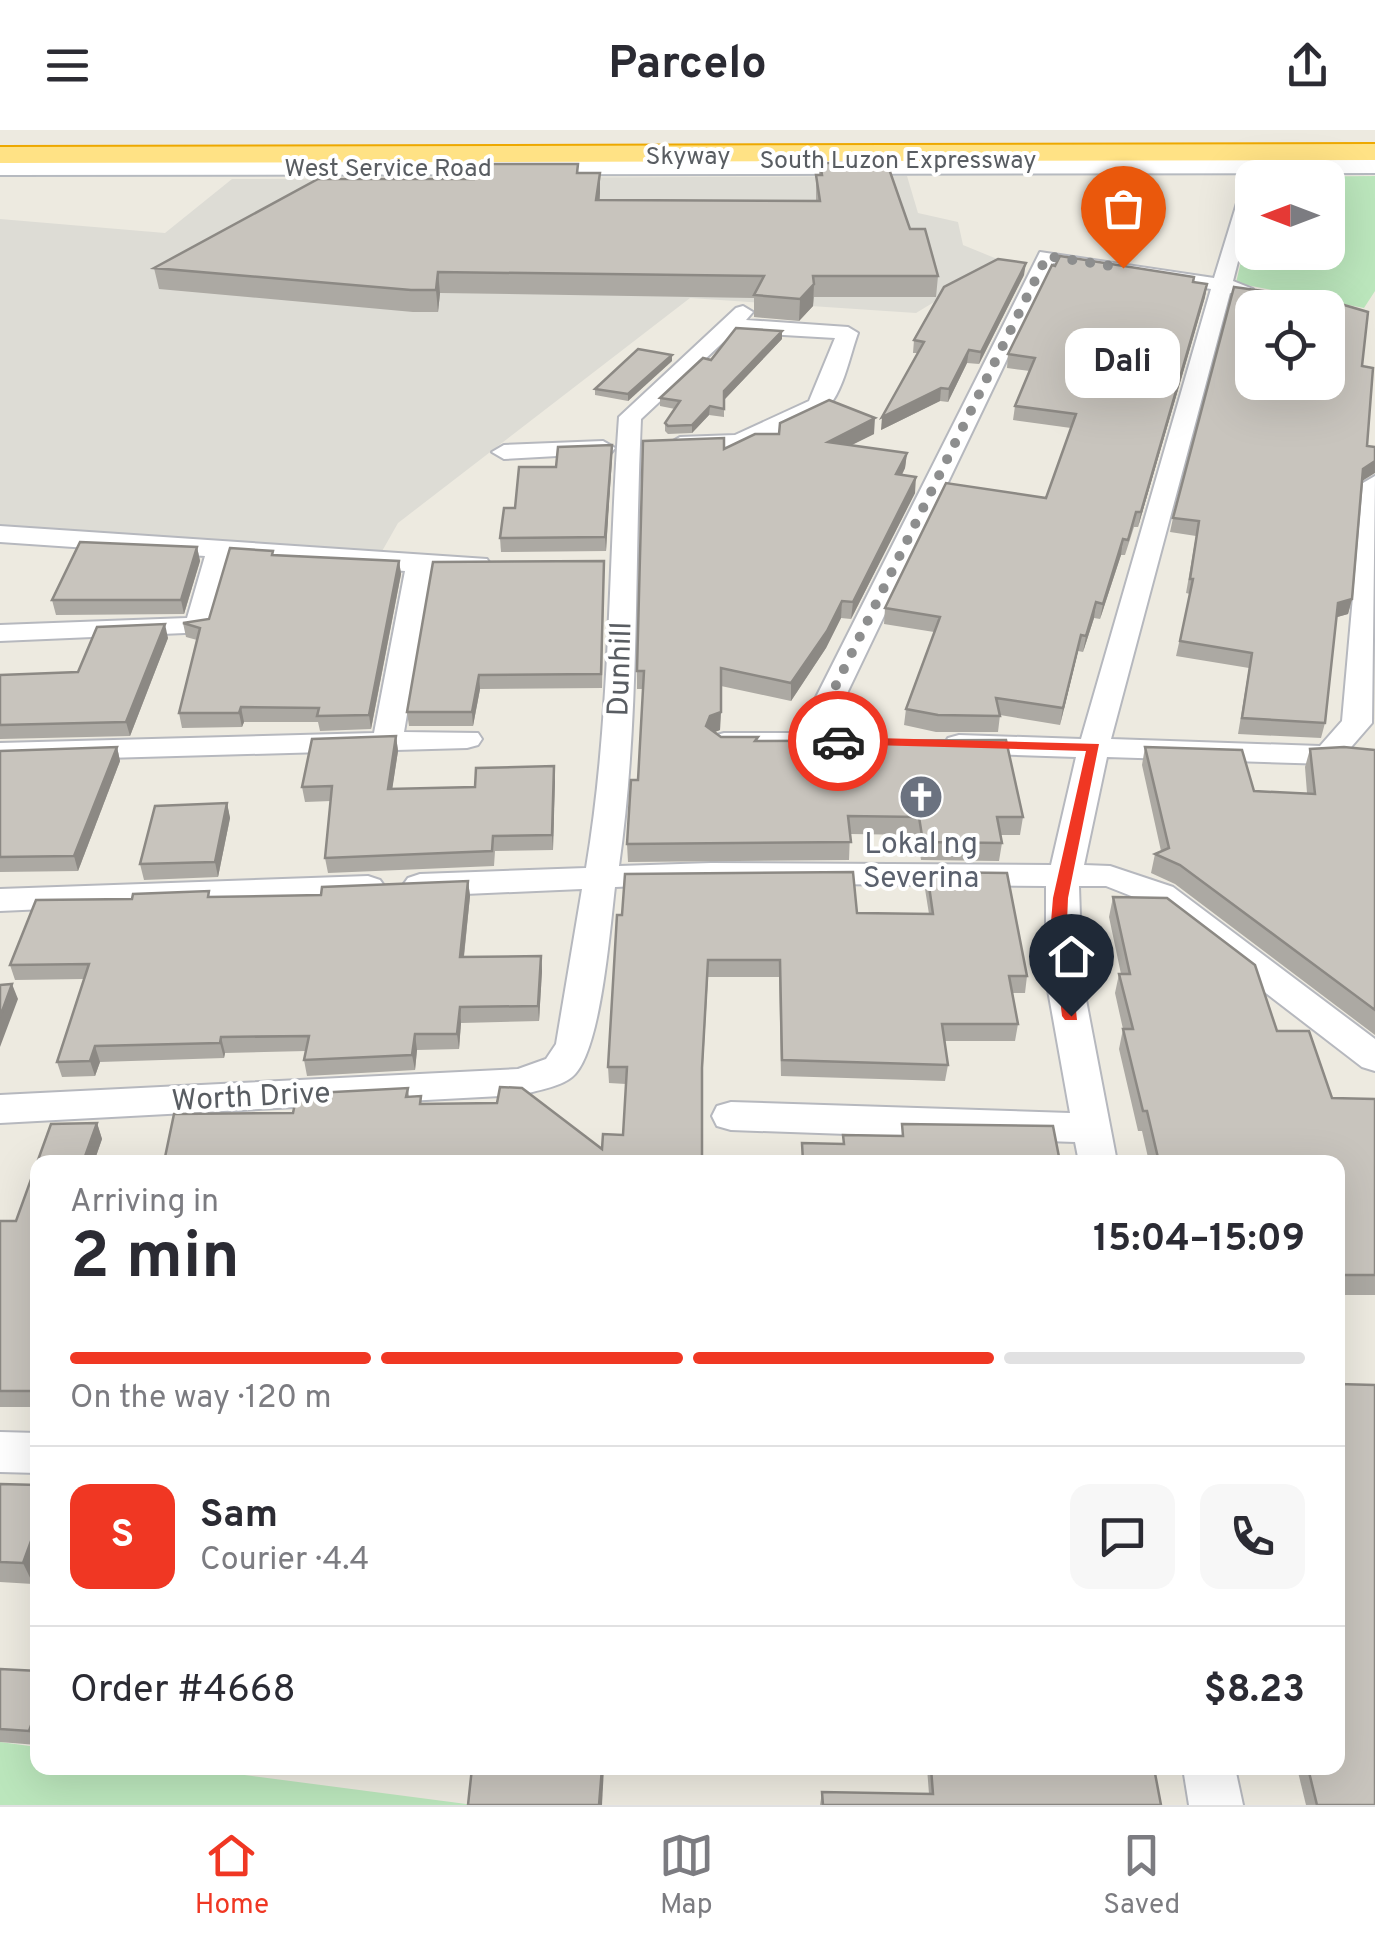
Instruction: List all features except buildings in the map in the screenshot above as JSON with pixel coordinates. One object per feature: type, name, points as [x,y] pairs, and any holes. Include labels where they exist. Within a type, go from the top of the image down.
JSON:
[{"type":"highway","name":"South Luzon Expressway","points":[[0,155],[1375,149]]},
{"type":"main road","points":[[0,136],[1375,133]]},
{"type":"main road","name":"West Service Road","points":[[0,155],[1235,179]]},
{"type":"main road","name":"West Service Road","points":[[1345,169],[1375,166]]},
{"type":"street","points":[[731,1116],[1094,1145],[1064,979],[1059,922],[1064,873],[1094,746],[1224,286],[1235,235]]},
{"type":"street","points":[[809,740],[1047,256],[1245,290]]},
{"type":"street","name":"Dunhill","points":[[559,1068],[574,1044],[599,878],[623,659],[611,563],[646,446],[630,417],[736,319],[848,332],[823,399],[816,406],[738,442],[646,446]]},
{"type":"street","points":[[504,452],[646,446]]},
{"type":"street","points":[[936,743],[1328,755],[1366,724],[1375,482]]},
{"type":"street","points":[[0,534],[419,564],[510,564]]},
{"type":"street","points":[[0,633],[198,626],[219,551]]},
{"type":"street","points":[[386,741],[419,564]]},
{"type":"street","points":[[0,752],[467,739]]},
{"type":"street","points":[[724,742],[899,742]]},
{"type":"street","points":[[0,900],[712,873],[1110,876],[1161,895],[1375,1058]]},
{"type":"street","name":"Worth Drive","points":[[0,1108],[520,1082],[559,1068]]},
{"type":"street","points":[[0,1452],[30,1453]]},
{"type":"street","points":[[1210,1775],[1216,1805]]},
{"type":"shaded area","points":[[907,176],[918,213],[958,222],[963,245],[1002,261],[916,313],[690,298],[398,523],[381,553],[0,525],[0,219],[165,233],[232,179]]},
{"type":"green space","points":[[1345,176],[1375,176],[1375,291],[1364,308],[1345,304],[1345,290],[1272,290],[1236,283],[1239,270],[1345,270]]},
{"type":"green space","points":[[0,1742],[30,1746],[30,1775],[245,1775],[474,1805],[0,1805]]},
{"type":"way so far","points":[[838,741],[809,740],[952,442],[1047,256],[1123,268]]},
{"type":"place","name":"Dali","points":[[1123,268]]},
{"type":"place","name":"Lokal ng Severina","points":[[921,797]]},
{"type":"route","points":[[838,741],[1094,746],[1060,898],[1064,979],[1071,1016]]}]
